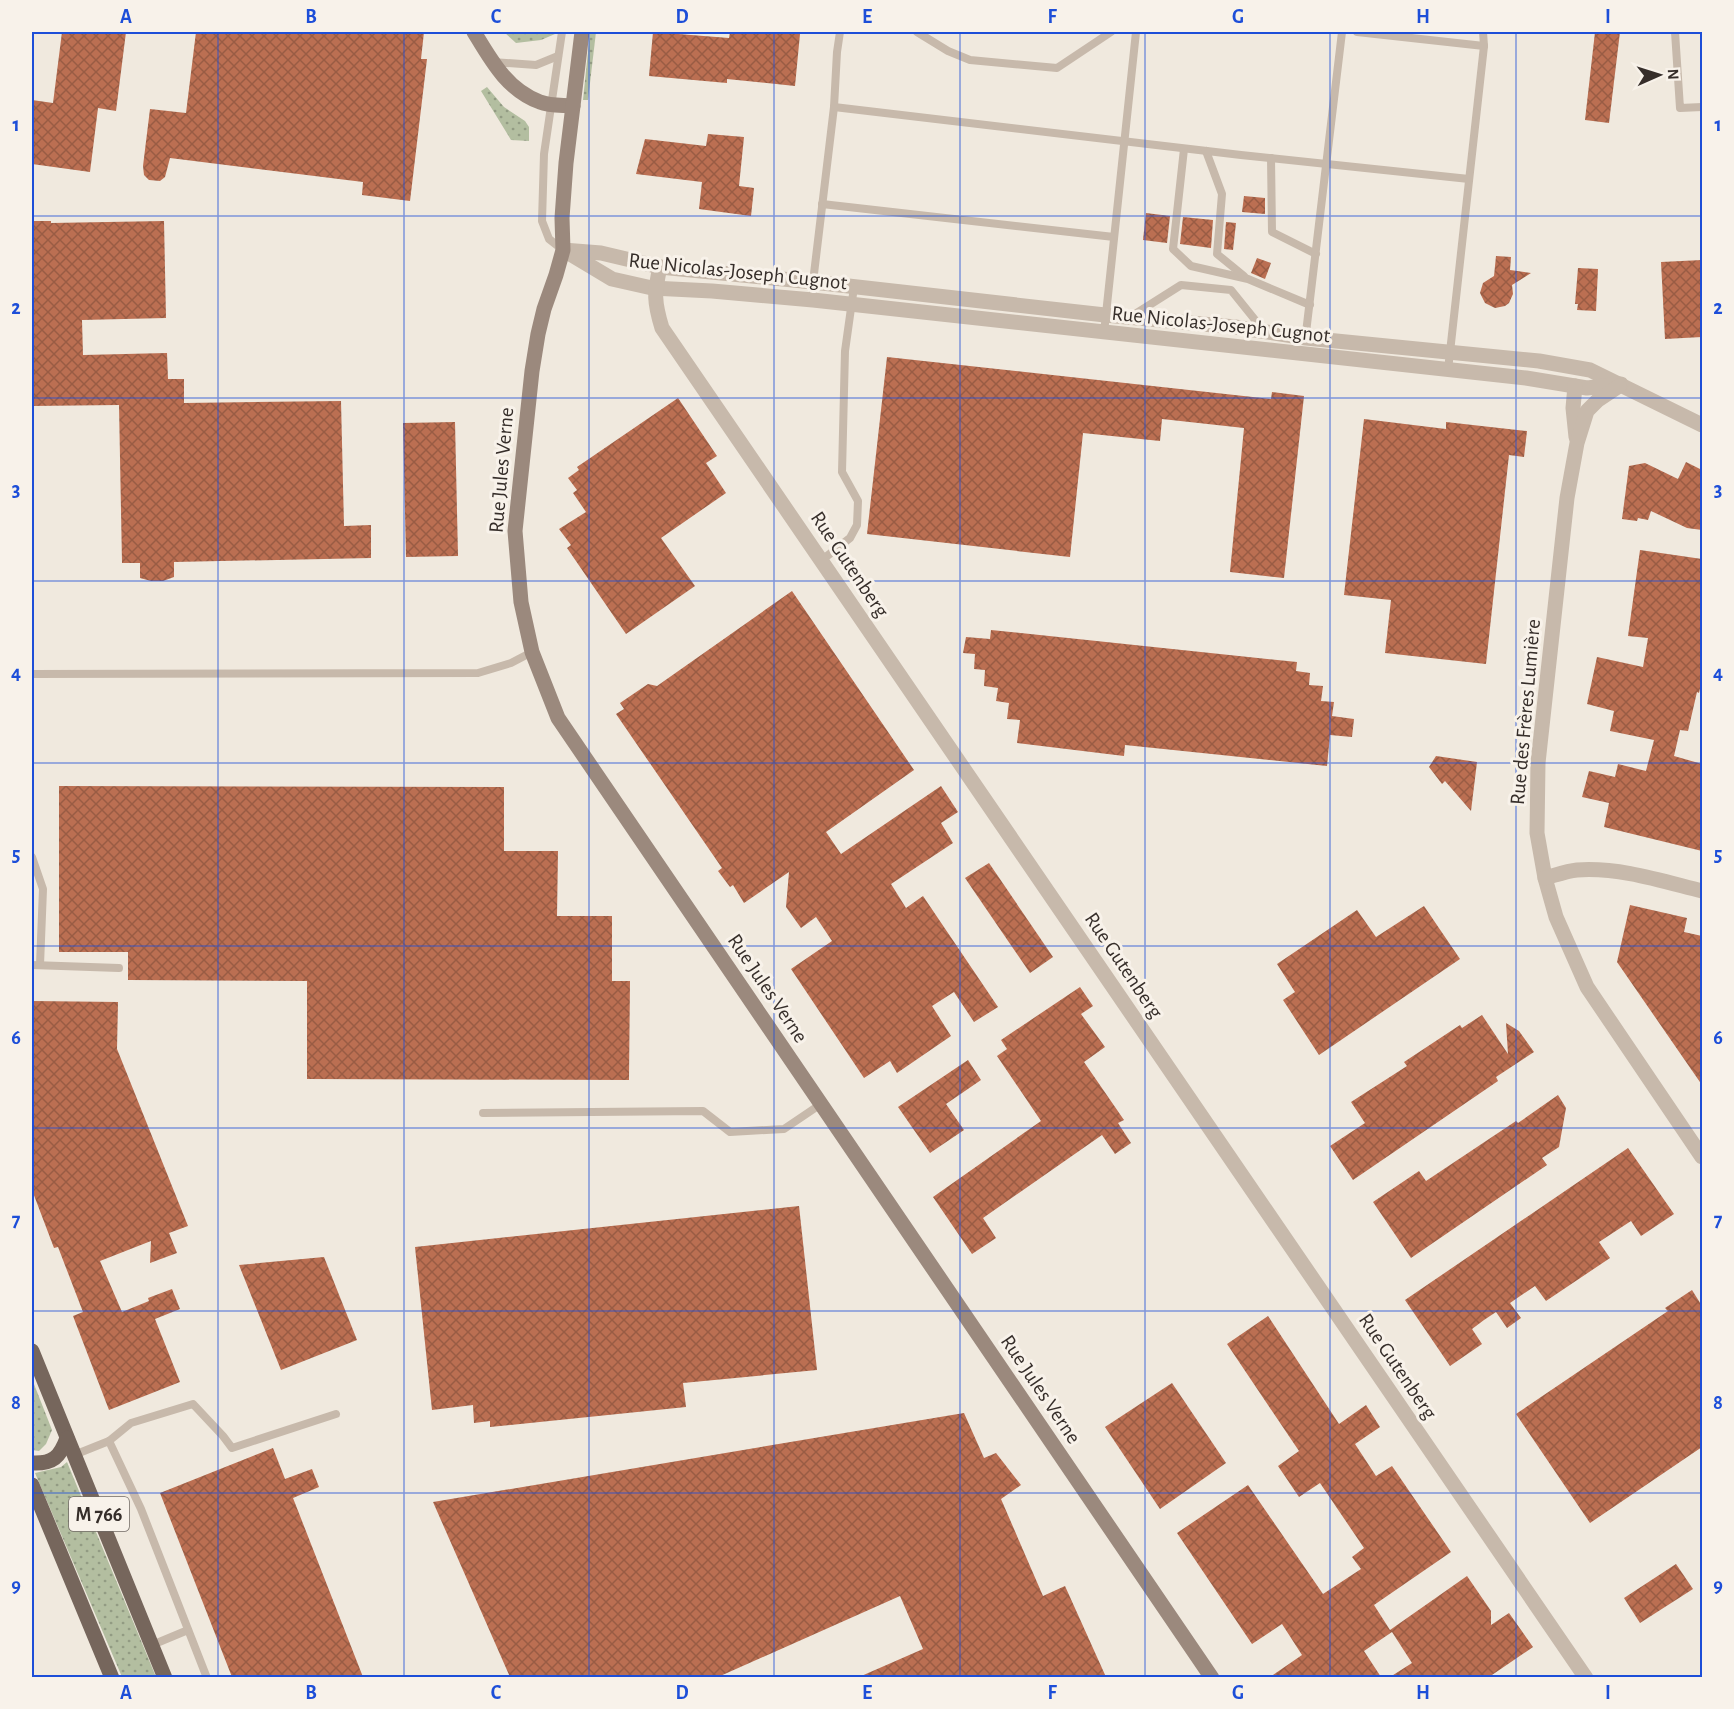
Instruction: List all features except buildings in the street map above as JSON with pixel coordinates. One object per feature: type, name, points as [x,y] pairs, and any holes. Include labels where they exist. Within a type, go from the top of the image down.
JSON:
[{"type":"main road","points":[[474,32],[508,83],[540,102],[573,106]]},
{"type":"main road","name":"Rue Jules Verne","points":[[582,32],[562,218],[563,250],[538,334],[515,531],[521,602],[532,652],[558,718],[1212,1677]]},
{"type":"main road","name":"M 766","points":[[32,1351],[165,1677]]},
{"type":"main road","points":[[32,1463],[56,1458],[67,1438]]},
{"type":"main road","name":"M 766","points":[[32,1485],[112,1677]]},
{"type":"street","name":"Rue Nicolas-Joseph Cugnot","points":[[563,250],[601,253],[660,267],[1265,331],[1305,345],[1448,370],[1526,378],[1587,388],[1621,384]]},
{"type":"street","name":"Rue Nicolas-Joseph Cugnot","points":[[563,250],[612,279],[655,288],[813,300],[1104,333],[1450,352],[1539,362],[1590,370],[1702,425]]},
{"type":"street","name":"Rue Gutenberg","points":[[660,267],[655,288],[655,306],[662,328],[1586,1677]]},
{"type":"street","name":"Rue des Frères Lumière","points":[[1621,384],[1587,411],[1577,443],[1567,498],[1538,763],[1537,833],[1545,878],[1556,917],[1587,987],[1702,1157]]},
{"type":"street","name":"Rue des Frères Lumière","points":[[1575,386],[1573,408],[1577,443]]},
{"type":"street","points":[[1545,878],[1575,870],[1600,870],[1626,873],[1702,891]]},
{"type":"lane","points":[[562,32],[544,154],[542,221],[549,239],[563,250]]},
{"type":"lane","points":[[813,300],[813,282],[834,107],[840,32]]},
{"type":"lane","points":[[917,32],[948,51],[970,60],[1057,68],[1111,32]]},
{"type":"lane","points":[[1104,333],[1136,32]]},
{"type":"lane","points":[[1305,345],[1342,32]]},
{"type":"lane","points":[[1357,32],[1484,45]]},
{"type":"lane","points":[[1448,370],[1484,45],[1483,32]]},
{"type":"lane","points":[[1675,32],[1680,108],[1702,107]]},
{"type":"lane","points":[[492,62],[536,65],[558,56]]},
{"type":"lane","points":[[834,107],[1326,165],[1469,179]]},
{"type":"lane","points":[[1184,148],[1173,249],[1191,266],[1248,279],[1310,305]]},
{"type":"lane","points":[[1206,151],[1222,194],[1217,254],[1248,279]]},
{"type":"lane","points":[[1271,158],[1272,232],[1316,254]]},
{"type":"lane","points":[[822,204],[1114,237]]},
{"type":"lane","points":[[1131,317],[1181,285],[1231,290],[1265,331]]},
{"type":"lane","points":[[822,560],[850,538],[857,525],[858,501],[842,472],[845,351],[854,287]]},
{"type":"lane","points":[[32,674],[478,673],[511,663],[532,652]]},
{"type":"lane","points":[[32,857],[43,889],[36,965],[118,968]]},
{"type":"lane","points":[[483,1113],[703,1111],[730,1132],[784,1129],[822,1104]]},
{"type":"lane","points":[[74,1455],[109,1441],[131,1423],[193,1404],[232,1448],[336,1414]]},
{"type":"lane","points":[[109,1441],[141,1509],[207,1677]]},
{"type":"lane","points":[[152,1645],[188,1630]]},
{"type":"green space","points":[[504,32],[555,32],[555,34],[541,40],[516,43]]},
{"type":"green space","points":[[590,32],[596,32],[588,100],[583,100]]},
{"type":"green space","points":[[487,87],[504,107],[525,121],[529,127],[529,141],[511,140],[481,91]]},
{"type":"green space","points":[[32,1379],[52,1430],[46,1444],[39,1451],[32,1450]]},
{"type":"green space","points":[[67,1462],[156,1677],[122,1677],[35,1473],[61,1467]]}]
